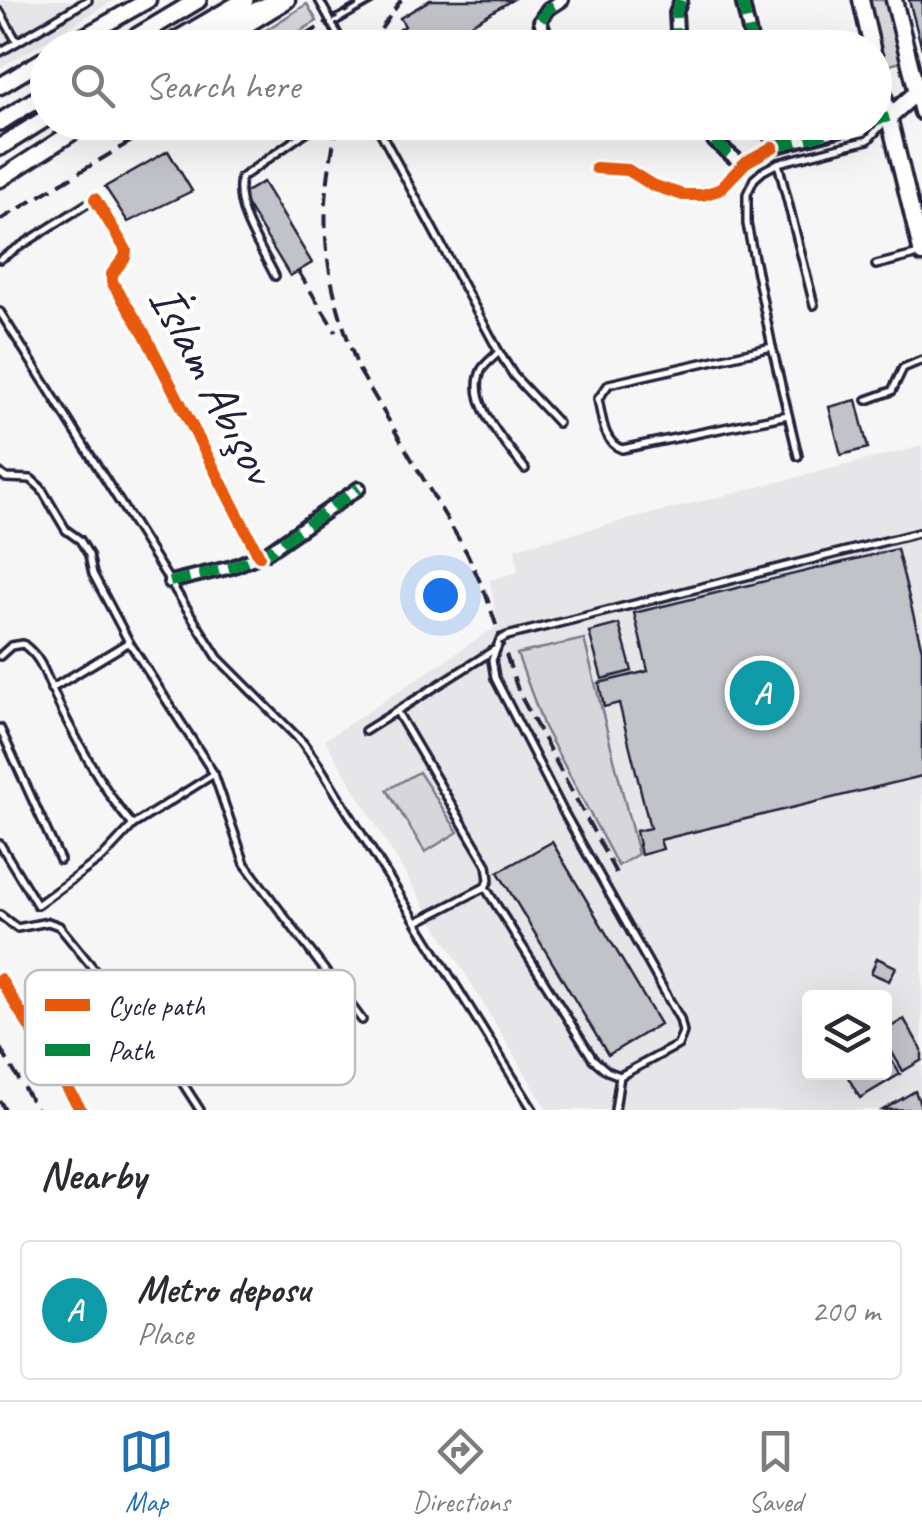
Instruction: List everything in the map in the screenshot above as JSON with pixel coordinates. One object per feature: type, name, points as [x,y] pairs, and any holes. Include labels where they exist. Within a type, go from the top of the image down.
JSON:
[{"type":"main road","points":[[96,30],[148,0]]},
{"type":"main road","points":[[148,30],[198,0]]},
{"type":"main road","points":[[194,30],[245,0]]},
{"type":"main road","points":[[214,30],[279,0]]},
{"type":"main road","points":[[239,30],[287,0]]},
{"type":"main road","points":[[861,0],[868,30]]},
{"type":"main road","points":[[894,0],[922,112]]},
{"type":"main road","points":[[0,86],[30,68]]},
{"type":"main road","points":[[892,110],[919,91]]},
{"type":"main road","points":[[0,122],[30,103]]},
{"type":"main road","points":[[0,147],[30,129]]},
{"type":"main road","points":[[0,179],[60,140]]},
{"type":"main road","points":[[885,140],[922,254]]},
{"type":"street","points":[[543,30],[540,22],[548,9],[562,0]]},
{"type":"street","points":[[677,30],[676,13],[681,0]]},
{"type":"street","points":[[742,0],[749,30]]},
{"type":"street","points":[[714,140],[743,165]]},
{"type":"street","points":[[771,140],[773,148]]},
{"type":"street","points":[[596,168],[628,170],[652,185],[682,195],[702,195],[719,190],[743,165],[773,148],[803,140]]},
{"type":"street","name":"İslam Abışov","points":[[95,199],[126,250],[112,274],[112,282],[144,333],[258,556]]},
{"type":"street","name":"İslam Abışov","points":[[170,582],[232,568],[258,556],[359,488]]},
{"type":"street","points":[[0,979],[25,1019]]},
{"type":"street","points":[[66,1085],[81,1110]]},
{"type":"lane","points":[[37,30],[88,0]]},
{"type":"lane","points":[[319,0],[335,30]]},
{"type":"lane","points":[[331,22],[371,0]]},
{"type":"lane","points":[[0,12],[17,42]]},
{"type":"lane","points":[[0,52],[30,34]]},
{"type":"lane","points":[[275,276],[238,192],[241,178],[295,140]]},
{"type":"lane","points":[[385,140],[499,352],[514,376],[558,422]]},
{"type":"lane","points":[[798,456],[772,347],[746,206],[754,178],[778,163],[868,140]]},
{"type":"lane","points":[[778,163],[814,306]]},
{"type":"lane","points":[[0,259],[95,199]]},
{"type":"lane","points":[[876,266],[922,254]]},
{"type":"lane","points":[[0,312],[218,658],[303,744],[532,1110]]},
{"type":"lane","points":[[772,347],[608,384],[598,399],[608,439],[622,449],[788,414]]},
{"type":"lane","points":[[499,352],[483,368],[478,384],[480,398],[488,417],[525,469]]},
{"type":"lane","points":[[867,400],[892,391],[903,368],[922,360]]},
{"type":"lane","points":[[0,473],[6,478],[30,479],[41,488],[66,530],[90,554],[93,574],[129,642],[214,774],[246,864],[325,970]]},
{"type":"lane","points":[[485,888],[593,1059],[607,1071],[620,1076],[678,1045],[683,1032],[680,1019],[563,811],[495,678],[494,650],[508,636],[922,532]]},
{"type":"lane","points":[[51,688],[129,642]]},
{"type":"lane","points":[[0,656],[11,646],[24,644],[43,662],[51,688],[113,800],[132,825]]},
{"type":"lane","points":[[365,732],[494,650]]},
{"type":"lane","points":[[397,712],[486,865],[489,880],[485,888],[416,923]]},
{"type":"lane","points":[[0,728],[60,860]]},
{"type":"lane","points":[[0,844],[37,906],[103,858],[132,825],[214,774]]},
{"type":"lane","points":[[0,915],[24,930],[48,922],[59,926],[95,970]]},
{"type":"lane","points":[[355,1011],[362,1020]]},
{"type":"lane","points":[[616,1110],[620,1076]]},
{"type":"lane","points":[[184,1085],[200,1110]]},
{"type":"shaded area","points":[[0,0],[115,0],[64,30],[30,30],[30,50],[0,68]]},
{"type":"shaded area","points":[[869,0],[885,0],[901,62],[892,64],[892,30],[877,30]]},
{"type":"shaded area","points":[[307,4],[317,21],[302,30],[266,30]]},
{"type":"shaded area","points":[[922,446],[922,1110],[547,1110],[325,740],[497,626],[490,580],[518,572],[515,548]]},
{"type":"shaded area","points":[[584,639],[638,854],[618,866],[544,727],[517,654]]},
{"type":"shaded area","points":[[419,772],[458,832],[425,852],[387,790]]},
{"type":"building","points":[[430,0],[512,0],[461,30],[398,30],[405,26],[400,18]]},
{"type":"building","points":[[909,0],[922,0],[922,49]]},
{"type":"building","points":[[168,151],[192,191],[128,222],[105,187]]},
{"type":"building","points":[[263,182],[312,263],[290,276],[241,195]]},
{"type":"building","points":[[856,400],[868,448],[841,455],[829,407]]},
{"type":"building","points":[[897,549],[922,650],[922,776],[660,840],[663,849],[641,855],[636,831],[650,828],[619,703],[604,707],[599,683],[648,671],[634,613]]},
{"type":"building","points":[[619,624],[632,671],[602,679],[589,632]]},
{"type":"building","points":[[552,842],[660,1024],[608,1055],[498,872]]},
{"type":"building","points":[[877,958],[896,967],[889,981],[871,973]]},
{"type":"building","points":[[904,1019],[922,1050],[922,1060],[903,1071],[892,1052],[892,1026]]},
{"type":"building","points":[[892,1061],[900,1074],[892,1079]]},
{"type":"building","points":[[850,1080],[890,1080],[860,1098]]},
{"type":"building","points":[[915,1091],[922,1109],[883,1110]]},
{"type":"railway","points":[[315,30],[364,0]]},
{"type":"railway","points":[[380,30],[401,0]]},
{"type":"railway","points":[[0,220],[133,140]]},
{"type":"railway","points":[[334,140],[327,190],[327,248],[337,306],[359,370],[467,553],[486,595],[519,693],[618,877]]},
{"type":"railway","points":[[298,271],[336,332]]},
{"type":"railway","points":[[0,1048],[37,1110]]},
{"type":"railway","points":[[0,1101],[5,1110]]},
{"type":"marked path","points":[[543,30],[540,21],[548,9],[562,0]]},
{"type":"marked path","points":[[677,30],[676,13],[681,0]]},
{"type":"marked path","points":[[742,0],[749,30]]},
{"type":"marked path","points":[[772,140],[773,147],[800,140]]},
{"type":"marked path","points":[[714,141],[743,165]]},
{"type":"marked path","points":[[170,582],[232,567],[268,552],[359,488]]},
{"type":"cycle path","points":[[596,168],[628,170],[652,185],[683,195],[702,195],[719,190],[746,162],[773,147]]},
{"type":"cycle path","points":[[95,199],[126,250],[112,274],[112,282],[144,333],[259,556]]},
{"type":"cycle path","points":[[0,979],[25,1019]]},
{"type":"cycle path","points":[[66,1085],[81,1110]]},
{"type":"place","name":"Metro deposu","points":[[762,693]]}]
